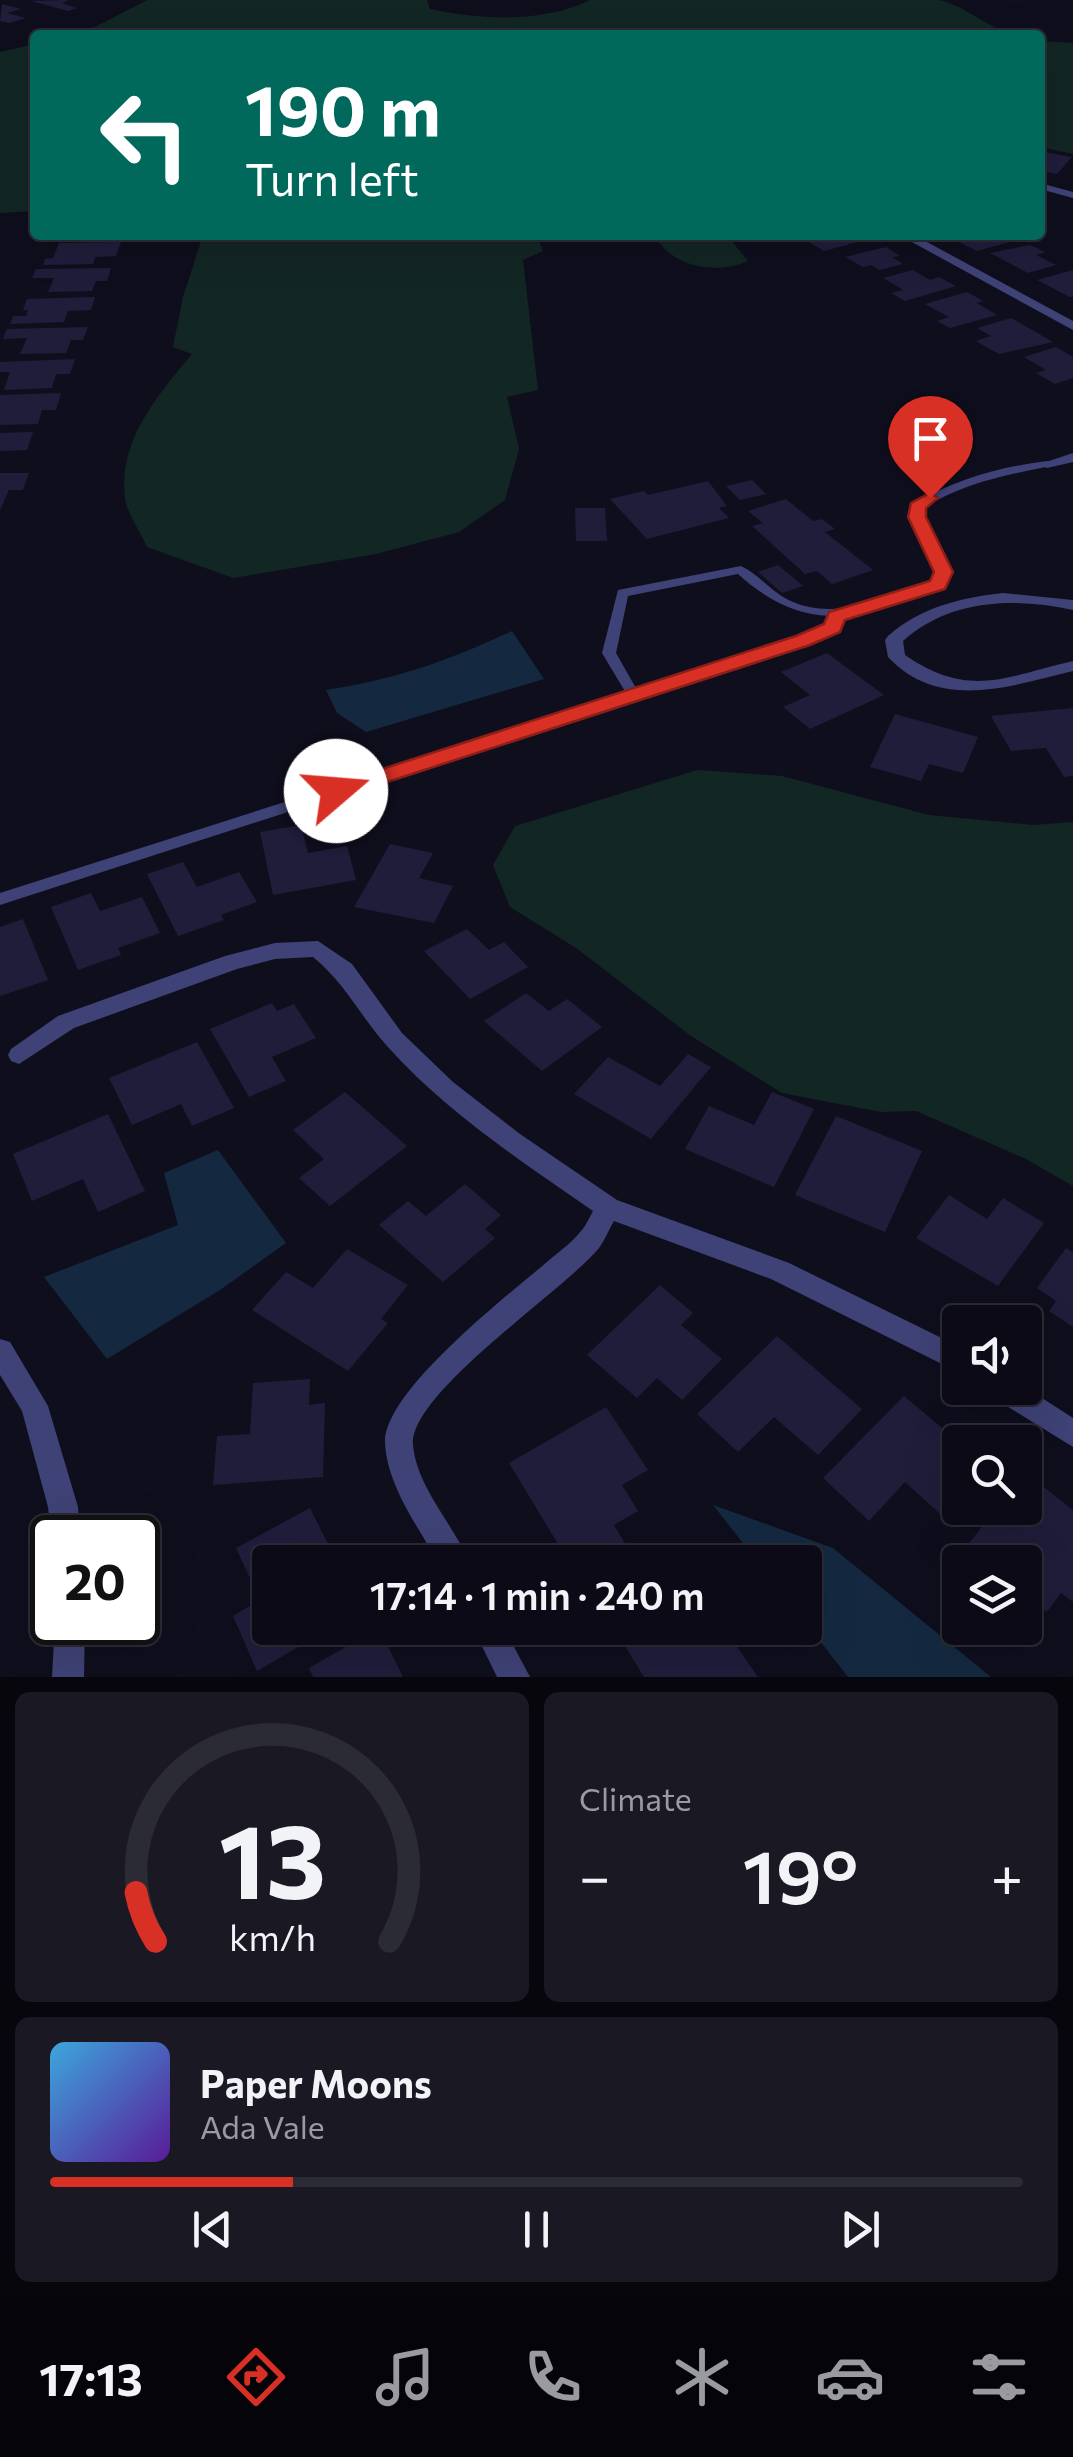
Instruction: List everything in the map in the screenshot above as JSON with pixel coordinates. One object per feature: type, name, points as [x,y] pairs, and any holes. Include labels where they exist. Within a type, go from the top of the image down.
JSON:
[{"type":"street","points":[[1045,187],[1073,195]]},
{"type":"street","points":[[914,240],[1073,326]]},
{"type":"street","points":[[1047,464],[1073,457]]},
{"type":"street","points":[[1073,605],[1000,597],[963,605],[907,625],[894,640],[896,657],[925,680],[968,690],[1073,666]]},
{"type":"street","points":[[20,1054],[66,1022],[234,962],[275,951],[318,950],[344,970],[394,1039],[445,1089],[511,1141],[608,1208],[780,1271],[942,1352]]},
{"type":"street","points":[[445,1545],[402,1465],[400,1429],[420,1394],[590,1240],[608,1208]]},
{"type":"street","points":[[0,1351],[34,1406],[64,1515]]},
{"type":"street","points":[[1028,1405],[1073,1434]]},
{"type":"street","points":[[68,1677],[69,1645]]},
{"type":"street","points":[[497,1645],[514,1677]]},
{"type":"lane","points":[[633,694],[609,653],[622,593],[741,570],[776,599],[836,616],[938,585],[944,572],[917,517],[918,506],[930,498],[1008,471],[1047,464]]},
{"type":"lane","points":[[0,898],[803,640],[833,628],[836,616]]},
{"type":"green space","points":[[147,0],[427,0],[430,9],[512,17],[552,13],[590,0],[938,0],[1000,30],[84,30]]},
{"type":"green space","points":[[1045,41],[1073,43],[1073,154],[1045,148]]},
{"type":"green space","points":[[30,45],[30,211],[0,213],[0,52]]},
{"type":"green space","points":[[201,240],[539,240],[543,251],[523,260],[538,390],[507,397],[519,449],[505,500],[459,532],[376,554],[233,578],[147,547],[125,498],[124,477],[143,420],[192,354],[173,347],[183,297]]},
{"type":"green space","points":[[658,240],[731,240],[748,261],[723,267],[696,266]]},
{"type":"green space","points":[[697,770],[782,776],[929,815],[1033,825],[1073,822],[1073,1186],[1026,1159],[916,1111],[881,1112],[782,1093],[691,1036],[576,948],[510,907],[493,865],[515,826]]},
{"type":"water","points":[[512,631],[544,679],[366,732],[337,713],[326,690],[421,668]]},
{"type":"water","points":[[218,1150],[286,1243],[220,1290],[107,1359],[44,1277],[178,1225],[164,1173]]},
{"type":"water","points":[[713,1505],[833,1548],[942,1637],[942,1645],[952,1645],[991,1677],[848,1677],[822,1644],[822,1545],[745,1545]]},
{"type":"building","points":[[69,0],[62,3],[77,8],[68,11],[31,1]]},
{"type":"building","points":[[2,4],[21,9],[7,13],[26,18],[10,23],[0,21]]},
{"type":"building","points":[[1045,152],[1072,157],[1057,174],[1045,172]]},
{"type":"building","points":[[816,240],[865,240],[824,251],[809,242]]},
{"type":"building","points":[[967,240],[1017,240],[977,251],[959,242]]},
{"type":"building","points":[[121,242],[116,256],[95,257],[93,264],[43,265],[45,259],[53,258],[59,243]]},
{"type":"building","points":[[1030,245],[1045,252],[1036,255],[1056,265],[1028,273],[990,253]]},
{"type":"building","points":[[886,247],[900,256],[892,257],[903,264],[879,270],[845,257]]},
{"type":"building","points":[[111,268],[107,281],[96,281],[92,291],[48,292],[54,278],[32,278],[36,269]]},
{"type":"building","points":[[913,270],[930,280],[939,277],[956,286],[905,301],[891,293],[903,290],[883,278]]},
{"type":"building","points":[[1073,270],[1073,297],[1037,280]]},
{"type":"building","points":[[967,292],[997,315],[950,328],[937,321],[949,317],[925,304]]},
{"type":"building","points":[[95,297],[91,310],[68,311],[64,322],[10,324],[13,316],[26,316],[28,310],[23,310],[27,299]]},
{"type":"building","points":[[1011,318],[1053,342],[999,354],[976,341],[991,336],[977,328]]},
{"type":"building","points":[[88,327],[83,340],[71,340],[66,353],[20,354],[27,338],[3,339],[7,329]]},
{"type":"building","points":[[1056,347],[1073,357],[1073,378],[1055,384],[1036,373],[1046,370],[1024,357]]},
{"type":"building","points":[[75,359],[70,374],[56,374],[52,388],[4,390],[10,372],[0,372],[0,362]]},
{"type":"building","points":[[61,393],[56,410],[42,410],[38,424],[0,425],[0,395]]},
{"type":"building","points":[[33,432],[27,450],[0,451],[0,433]]},
{"type":"building","points":[[0,473],[29,473],[23,490],[9,490],[0,510]]},
{"type":"building","points":[[752,480],[766,494],[740,500],[726,486]]},
{"type":"building","points":[[708,481],[727,506],[719,508],[729,518],[647,539],[610,499],[644,491],[648,495]]},
{"type":"building","points":[[786,499],[813,521],[822,519],[835,529],[825,532],[873,570],[832,584],[817,571],[805,574],[752,526],[763,523],[748,511]]},
{"type":"building","points":[[575,508],[605,508],[607,541],[576,541]]},
{"type":"building","points":[[778,565],[803,586],[782,593],[758,572]]},
{"type":"building","points":[[827,653],[884,695],[810,729],[783,707],[810,695],[781,672]]},
{"type":"building","points":[[1073,708],[1073,776],[1064,777],[1046,748],[1011,751],[991,716]]},
{"type":"building","points":[[895,714],[978,737],[963,773],[929,764],[921,781],[870,767]]},
{"type":"building","points":[[301,825],[308,853],[347,846],[356,880],[273,895],[260,832]]},
{"type":"building","points":[[390,844],[433,853],[419,878],[453,886],[434,923],[354,907]]},
{"type":"building","points":[[183,862],[197,887],[239,872],[257,902],[221,915],[224,920],[178,936],[147,874]]},
{"type":"building","points":[[91,893],[100,911],[142,897],[160,933],[118,948],[121,955],[78,970],[51,907]]},
{"type":"building","points":[[23,919],[48,980],[0,996],[0,927]]},
{"type":"building","points":[[467,929],[489,950],[504,942],[528,967],[470,999],[424,951]]},
{"type":"building","points":[[526,993],[549,1011],[567,999],[602,1027],[542,1071],[484,1021]]},
{"type":"building","points":[[272,1003],[277,1011],[294,1004],[316,1038],[272,1057],[286,1081],[249,1097],[210,1029]]},
{"type":"building","points":[[197,1042],[234,1108],[192,1126],[181,1104],[132,1125],[109,1078]]},
{"type":"building","points":[[688,1054],[711,1067],[651,1139],[574,1094],[608,1057],[660,1086]]},
{"type":"building","points":[[345,1092],[407,1146],[330,1206],[299,1178],[324,1159],[293,1130]]},
{"type":"building","points":[[772,1092],[814,1109],[774,1187],[685,1149],[709,1106],[754,1125]]},
{"type":"building","points":[[108,1114],[145,1191],[98,1212],[83,1179],[32,1201],[13,1154]]},
{"type":"building","points":[[836,1116],[922,1151],[885,1232],[795,1195]]},
{"type":"building","points":[[465,1184],[501,1215],[485,1229],[495,1238],[443,1282],[379,1225],[408,1201],[426,1216]]},
{"type":"building","points":[[949,1195],[987,1219],[1003,1198],[1044,1223],[998,1286],[916,1238]]},
{"type":"building","points":[[1066,1248],[1073,1252],[1073,1327],[1049,1311],[1056,1301],[1037,1288]]},
{"type":"building","points":[[347,1249],[408,1285],[381,1319],[388,1323],[348,1371],[252,1310],[286,1272],[313,1288]]},
{"type":"building","points":[[660,1285],[693,1313],[681,1325],[722,1359],[682,1400],[657,1378],[637,1398],[587,1355]]},
{"type":"building","points":[[777,1336],[862,1409],[818,1455],[774,1417],[738,1452],[697,1414]]},
{"type":"building","points":[[310,1379],[309,1405],[325,1403],[323,1477],[213,1485],[217,1436],[250,1434],[253,1383]]},
{"type":"building","points":[[904,1396],[942,1428],[942,1516],[905,1482],[869,1521],[823,1478]]},
{"type":"building","points":[[606,1407],[648,1470],[622,1485],[638,1511],[614,1525],[626,1545],[559,1545],[509,1463]]},
{"type":"building","points":[[1042,1485],[1073,1510],[1073,1602],[1061,1593],[1047,1612],[1042,1608],[1042,1545],[968,1545],[983,1525],[1042,1525]]},
{"type":"building","points":[[310,1508],[328,1545],[252,1545],[252,1583],[236,1548]]},
{"type":"building","points":[[252,1605],[252,1645],[302,1645],[257,1671],[233,1616]]},
{"type":"building","points":[[349,1645],[387,1645],[403,1677],[313,1677],[309,1668]]},
{"type":"building","points":[[624,1645],[736,1645],[758,1677],[644,1677]]},
{"type":"route","points":[[336,791],[490,738],[803,640],[833,628],[836,616],[938,585],[944,572],[917,517],[918,506],[930,498]]}]
